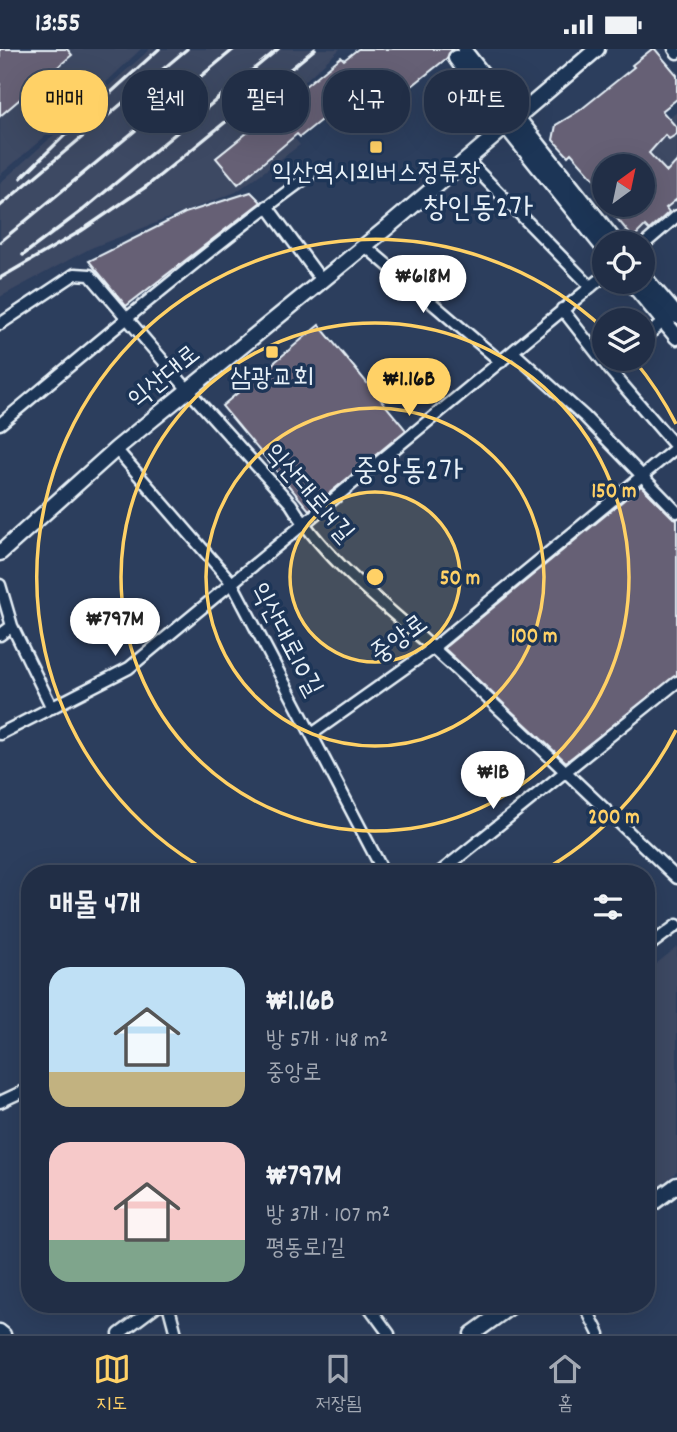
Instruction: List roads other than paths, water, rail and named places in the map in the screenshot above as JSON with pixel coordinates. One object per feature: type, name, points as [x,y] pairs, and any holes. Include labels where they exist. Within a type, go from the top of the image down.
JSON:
[{"type":"street","name":"익산대로","points":[[529,106],[597,49]]},
{"type":"street","points":[[461,55],[472,70]]},
{"type":"street","name":"익산대로","points":[[0,553],[116,449],[365,246],[497,133]]},
{"type":"street","points":[[520,133],[592,232]]},
{"type":"street","points":[[521,133],[606,231]]},
{"type":"street","points":[[0,734],[129,668],[591,287],[467,160]]},
{"type":"street","points":[[0,424],[310,174]]},
{"type":"street","points":[[267,206],[322,281]]},
{"type":"street","points":[[655,235],[677,216]]},
{"type":"street","points":[[365,246],[501,362]]},
{"type":"street","name":"익산대로14길","points":[[0,324],[75,274],[90,275],[291,505],[304,525],[368,591],[433,648],[677,879]]},
{"type":"street","points":[[655,292],[673,315],[677,337]]},
{"type":"street","points":[[646,294],[673,315]]},
{"type":"street","name":"중앙로","points":[[562,309],[592,347]]},
{"type":"street","points":[[655,330],[673,315]]},
{"type":"street","points":[[513,352],[584,416],[677,512]]},
{"type":"street","name":"중앙로","points":[[312,734],[433,648],[677,447],[611,371]]},
{"type":"street","name":"익산대로10길","points":[[116,449],[232,583],[379,865]]},
{"type":"street","points":[[0,585],[12,625],[52,708]]},
{"type":"street","points":[[0,635],[12,625]]},
{"type":"street","points":[[449,865],[676,684]]},
{"type":"street","points":[[655,941],[677,925]]},
{"type":"street","points":[[0,1102],[21,1092]]},
{"type":"street","points":[[655,1201],[677,1185]]},
{"type":"street","points":[[119,1334],[147,1313]]},
{"type":"street","points":[[170,1313],[176,1334]]},
{"type":"street","points":[[374,1313],[389,1334]]},
{"type":"street","points":[[472,1334],[501,1313]]},
{"type":"street","points":[[588,1313],[599,1334]]},
{"type":"street","points":[[0,1330],[5,1334]]},
{"type":"railway","points":[[21,178],[159,49]]},
{"type":"railway","points":[[0,206],[187,49]]},
{"type":"railway","points":[[0,242],[234,49]]},
{"type":"railway","points":[[23,255],[83,210],[278,49]]},
{"type":"railway","points":[[0,278],[81,231],[147,186],[315,49]]},
{"type":"place","name":"익산역시외버스정류장","points":[[376,147]]},
{"type":"place","name":"삼광교회","points":[[272,352]]},
{"type":"district","name":"창인동2가","points":[[478,210]]},
{"type":"district","name":"중앙동2가","points":[[408,473]]}]
